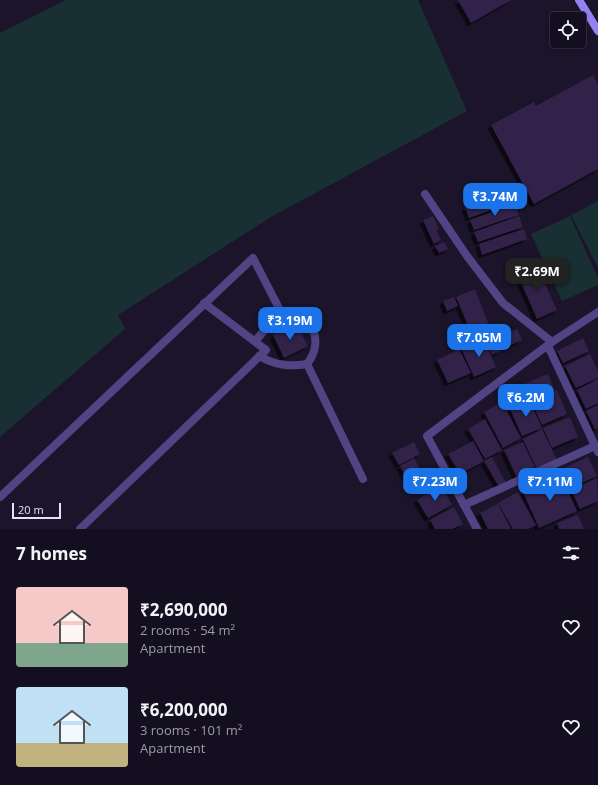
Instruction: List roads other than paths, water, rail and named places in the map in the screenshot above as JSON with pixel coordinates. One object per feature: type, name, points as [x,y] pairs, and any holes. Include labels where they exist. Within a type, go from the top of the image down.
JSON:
[{"type":"street","points":[[579,0],[598,30]]},
{"type":"street","points":[[425,194],[467,256],[503,303],[550,344],[597,449],[464,505]]},
{"type":"street","points":[[0,498],[253,258],[281,312]]},
{"type":"street","points":[[80,529],[266,350],[204,303]]},
{"type":"street","points":[[255,341],[281,312],[297,314],[303,318],[313,330],[316,344],[311,359],[307,364],[292,366],[277,364],[259,356]]},
{"type":"street","points":[[476,529],[427,436],[550,344],[598,312]]},
{"type":"street","points":[[307,364],[363,479]]}]
